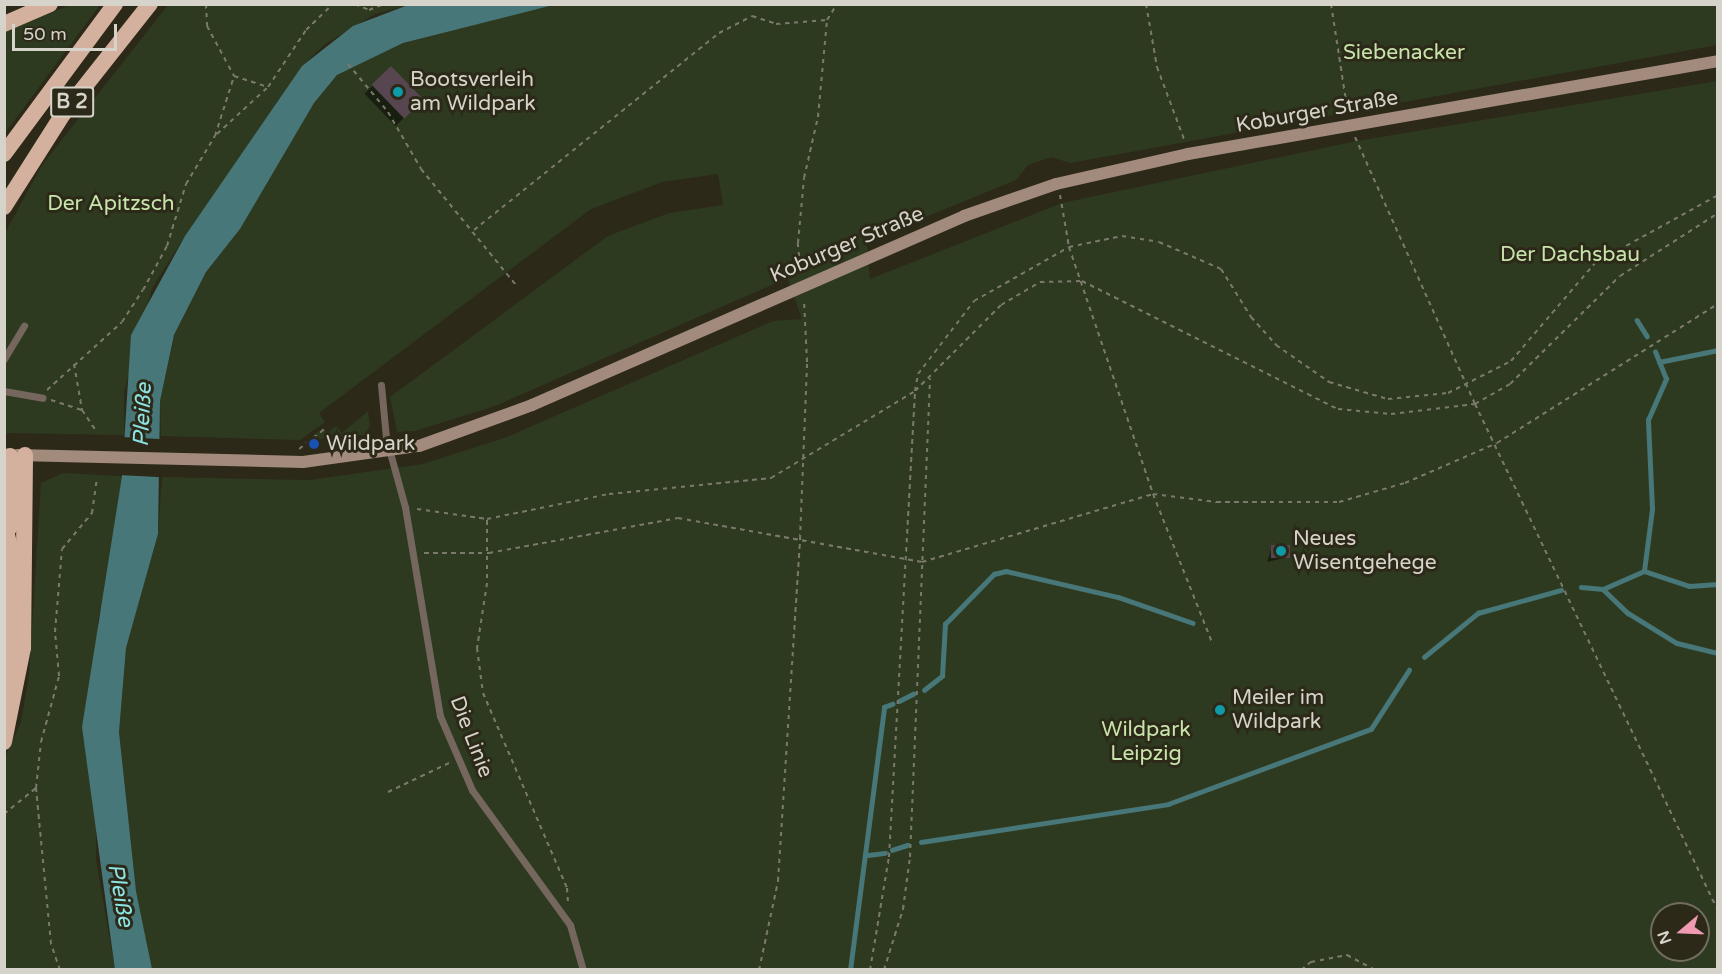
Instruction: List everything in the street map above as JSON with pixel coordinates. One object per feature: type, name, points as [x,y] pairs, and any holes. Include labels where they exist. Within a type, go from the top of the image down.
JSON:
[{"type":"highway","points":[[4,24],[50,4]]},
{"type":"highway","name":"B 2","points":[[4,154],[115,4]]},
{"type":"highway","name":"B 2","points":[[4,207],[63,114],[150,4]]},
{"type":"highway","points":[[4,692],[14,566],[7,524],[13,456]]},
{"type":"highway","points":[[4,742],[23,648],[13,456]]},
{"type":"main road","name":"Koburger Straße","points":[[13,456],[84,454],[293,462],[391,453],[459,434],[532,405],[881,251],[1056,184],[1188,154],[1718,61]]},
{"type":"lane","points":[[4,359],[24,326]]},
{"type":"lane","name":"Die Linie","points":[[381,385],[391,453],[405,507],[440,716],[472,790],[570,925],[583,969]]},
{"type":"lane","points":[[4,391],[42,398]]},
{"type":"path","points":[[206,4],[207,26],[234,76],[268,87]]},
{"type":"path","points":[[215,136],[268,87],[306,30],[333,4]]},
{"type":"path","points":[[355,4],[369,10],[384,4]]},
{"type":"path","points":[[802,286],[798,243],[827,20],[837,4]]},
{"type":"path","points":[[1146,4],[1157,67],[1188,154]]},
{"type":"path","points":[[1331,4],[1347,111]]},
{"type":"path","points":[[474,230],[719,33],[752,16],[776,24],[827,20]]},
{"type":"path","points":[[348,64],[388,112],[421,169],[474,230],[515,284]]},
{"type":"path","points":[[81,410],[42,398],[53,380],[122,322],[143,290],[167,246],[186,184],[215,136],[234,76]]},
{"type":"path","points":[[1356,141],[1468,384],[1475,404],[1497,443],[1718,911]]},
{"type":"path","points":[[1056,184],[1069,247],[1153,494],[1213,645]]},
{"type":"path","points":[[870,969],[889,857],[902,559],[915,391],[918,374],[974,301],[1069,247],[1122,236],[1159,242],[1221,269],[1251,317],[1276,345],[1329,382],[1388,399],[1448,393],[1511,361],[1595,263],[1718,195]]},
{"type":"path","points":[[405,507],[488,519],[609,494],[771,478],[799,458],[915,391],[1001,305],[1040,282],[1082,281],[1338,409],[1391,414],[1475,404],[1510,384],[1620,276],[1718,213]]},
{"type":"path","points":[[759,969],[778,880],[800,539],[799,458],[807,362],[804,297]]},
{"type":"path","points":[[412,554],[489,553],[678,518],[922,561],[1153,494],[1216,502],[1339,502],[1405,483],[1497,443],[1718,304]]},
{"type":"path","points":[[74,364],[81,410],[97,432]]},
{"type":"path","points":[[884,969],[903,909],[910,857],[930,378]]},
{"type":"path","points":[[293,462],[304,440],[326,428]]},
{"type":"path","points":[[60,969],[51,944],[36,788],[41,742],[59,676],[55,632],[62,549],[92,513],[97,477]]},
{"type":"path","points":[[488,519],[489,553],[477,648],[483,693],[567,888],[570,925]]},
{"type":"path","points":[[388,792],[457,759]]},
{"type":"path","points":[[4,814],[36,788]]},
{"type":"path","points":[[1301,969],[1347,955],[1375,969]]},
{"type":"green space","points":[[554,4],[1717,5],[1717,45],[1070,163],[1051,157],[1028,165],[1016,180],[879,236],[866,236],[870,279],[1062,203],[1357,141],[1717,81],[1717,969],[152,970],[136,891],[119,732],[126,648],[158,534],[162,477],[309,480],[423,464],[507,437],[773,321],[802,319],[785,271],[774,284],[495,406],[415,431],[397,432],[390,397],[608,236],[669,213],[723,205],[718,174],[662,182],[591,209],[319,413],[325,422],[300,440],[161,436],[160,401],[174,336],[206,272],[240,229],[314,103],[337,75],[403,43]]},
{"type":"green space","points":[[70,5],[100,5],[5,133],[4,32]]},
{"type":"green space","name":"Der Apitzsch","points":[[168,5],[408,5],[375,14],[325,44],[302,66],[185,236],[152,288],[124,392],[124,435],[5,433],[5,233],[42,165]]},
{"type":"green space","points":[[368,411],[370,427],[364,435],[307,440],[323,428],[327,433],[336,426],[342,433]]},
{"type":"green space","points":[[63,473],[122,476],[108,584],[98,620],[96,860],[115,969],[5,969],[4,759],[21,722],[29,676],[41,483]]},
{"type":"water","name":"Pleiße","points":[[408,5],[553,5],[403,43],[337,75],[314,103],[240,229],[206,272],[174,335],[160,401],[158,534],[126,648],[119,732],[136,891],[152,969],[115,970],[82,727],[122,476],[131,335],[185,236],[302,66],[353,26]]},
{"type":"pier","points":[[121,437],[164,439],[162,477],[119,475]]},
{"type":"building","name":"Bootsverleih am Wildpark","points":[[391,66],[424,100],[404,119],[372,85]]},
{"type":"building","name":"Neues Wisentgehege","points":[[1271,545],[1290,545],[1290,558],[1271,558]]},
{"type":"building","name":"Meiler im Wildpark","points":[[1224,703],[1227,713],[1214,716],[1212,707]]},
{"type":"waterway","points":[[1637,320],[1647,336]]},
{"type":"waterway","points":[[1659,362],[1718,350]]},
{"type":"waterway","points":[[1644,571],[1652,509],[1648,420],[1666,379],[1655,352]]},
{"type":"waterway","points":[[924,690],[942,676],[945,624],[994,574],[1006,571],[1118,597],[1193,623]]},
{"type":"waterway","points":[[1603,589],[1644,571],[1689,586],[1718,584]]},
{"type":"waterway","points":[[1581,587],[1603,589],[1628,613],[1677,643],[1718,653]]},
{"type":"waterway","points":[[1424,657],[1478,613],[1561,590]]},
{"type":"waterway","points":[[921,842],[1168,804],[1371,729],[1409,670]]},
{"type":"waterway","points":[[899,701],[913,694]]},
{"type":"waterway","points":[[850,970],[884,707],[892,704]]},
{"type":"waterway","points":[[892,850],[907,845]]},
{"type":"waterway","points":[[868,855],[885,853]]},
{"type":"place","name":"Bootsverleih am Wildpark","points":[[398,92]]},
{"type":"place","name":"Wildpark","points":[[314,444]]},
{"type":"place","name":"Neues Wisentgehege","points":[[1281,551]]},
{"type":"place","name":"Meiler im Wildpark","points":[[1220,710]]},
{"type":"park label","name":"Siebenacker","points":[[1404,53]]},
{"type":"park label","name":"Der Dachsbau","points":[[1570,255]]},
{"type":"park label","name":"Wildpark Leipzig","points":[[1146,742]]}]
